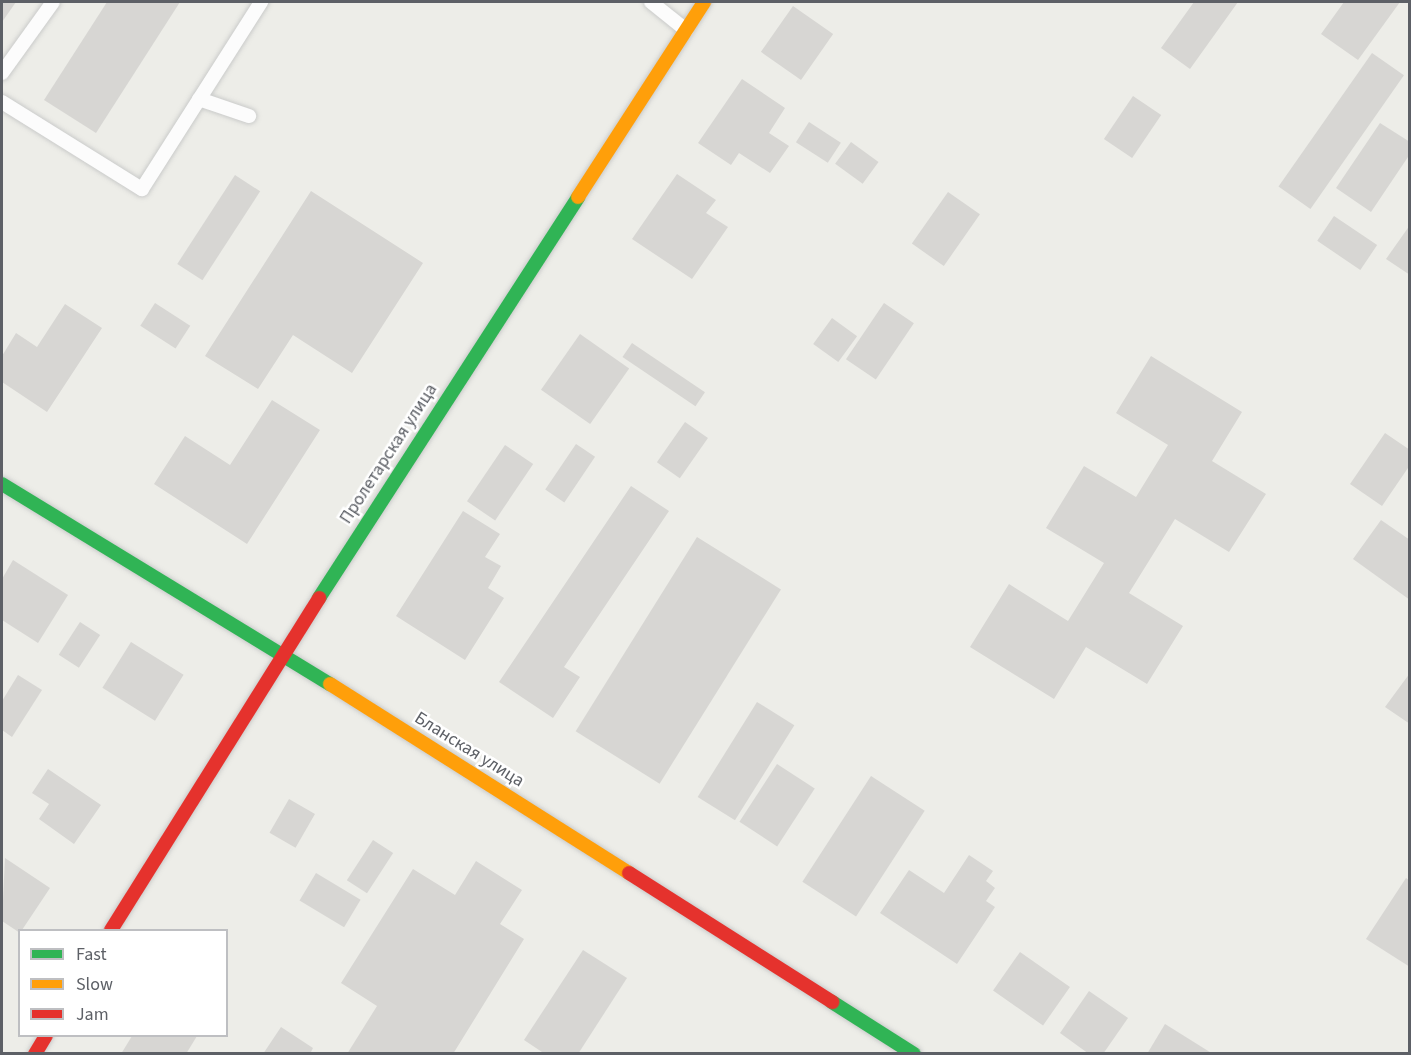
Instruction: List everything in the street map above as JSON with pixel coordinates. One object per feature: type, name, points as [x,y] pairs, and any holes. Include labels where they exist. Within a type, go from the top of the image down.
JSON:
[{"type":"street","name":"Пролетарская улица","points":[[112,929],[283,654],[704,2]]},
{"type":"street","name":"Бланская улица","points":[[2,484],[283,654],[914,1053]]},
{"type":"street","points":[[35,1053],[45,1037]]},
{"type":"lane","points":[[2,73],[53,2]]},
{"type":"lane","points":[[2,102],[142,189],[261,2]]},
{"type":"lane","points":[[651,2],[686,30]]},
{"type":"lane","points":[[199,99],[249,116]]},
{"type":"building","points":[[2,2],[16,2],[2,22]]},
{"type":"building","points":[[107,2],[180,2],[96,133],[44,100]]},
{"type":"building","points":[[1194,2],[1238,2],[1190,69],[1161,48]]},
{"type":"building","points":[[1344,2],[1400,2],[1358,60],[1321,34]]},
{"type":"building","points":[[793,6],[833,34],[801,80],[761,52]]},
{"type":"building","points":[[1372,53],[1404,75],[1310,209],[1279,187]]},
{"type":"building","points":[[742,79],[785,108],[769,133],[789,146],[770,173],[739,153],[731,165],[698,143]]},
{"type":"building","points":[[1133,96],[1161,115],[1132,158],[1104,139]]},
{"type":"building","points":[[809,122],[841,143],[828,163],[796,142]]},
{"type":"building","points":[[1380,123],[1410,142],[1410,154],[1371,212],[1336,188]]},
{"type":"building","points":[[851,142],[879,162],[863,184],[835,164]]},
{"type":"building","points":[[677,174],[716,200],[706,213],[728,227],[692,279],[632,239]]},
{"type":"building","points":[[235,175],[260,191],[202,280],[177,264]]},
{"type":"building","points":[[311,191],[423,263],[352,373],[293,335],[258,389],[205,356]]},
{"type":"building","points":[[948,192],[980,214],[944,266],[912,244]]},
{"type":"building","points":[[1334,216],[1377,245],[1360,270],[1317,241]]},
{"type":"building","points":[[1410,225],[1410,275],[1386,259]]},
{"type":"building","points":[[155,303],[190,326],[176,349],[140,326]]},
{"type":"building","points":[[884,303],[914,323],[876,380],[846,359]]},
{"type":"building","points":[[65,304],[102,328],[47,412],[2,382],[2,356],[16,333],[37,347]]},
{"type":"building","points":[[832,318],[857,336],[838,362],[813,344]]},
{"type":"building","points":[[580,334],[629,368],[590,424],[541,390]]},
{"type":"building","points":[[632,343],[705,392],[695,406],[622,357]]},
{"type":"building","points":[[1151,356],[1242,412],[1212,461],[1266,494],[1229,552],[1175,519],[1129,593],[1183,626],[1147,684],[1086,647],[1054,699],[970,647],[1009,584],[1068,621],[1104,563],[1046,528],[1084,466],[1136,497],[1168,445],[1116,413]]},
{"type":"building","points":[[272,400],[320,430],[247,544],[154,484],[185,436],[230,465]]},
{"type":"building","points":[[685,422],[708,438],[680,478],[657,462]]},
{"type":"building","points":[[1385,433],[1410,450],[1410,465],[1382,506],[1350,484]]},
{"type":"building","points":[[576,444],[595,457],[564,502],[545,490]]},
{"type":"building","points":[[505,445],[533,464],[495,520],[467,501]]},
{"type":"building","points":[[631,486],[669,511],[564,667],[580,677],[553,718],[499,682]]},
{"type":"building","points":[[463,511],[500,534],[485,557],[501,566],[488,588],[504,598],[465,660],[396,616]]},
{"type":"building","points":[[1381,520],[1410,540],[1410,600],[1353,559]]},
{"type":"building","points":[[697,537],[781,589],[660,784],[576,731]]},
{"type":"building","points":[[13,560],[68,595],[38,643],[2,620],[2,579]]},
{"type":"building","points":[[80,622],[100,635],[79,668],[59,655]]},
{"type":"building","points":[[131,642],[184,675],[155,721],[102,688]]},
{"type":"building","points":[[1410,673],[1410,724],[1385,707]]},
{"type":"building","points":[[18,675],[42,690],[12,737],[2,730],[2,701]]},
{"type":"building","points":[[757,702],[794,725],[735,820],[698,797]]},
{"type":"building","points":[[777,764],[815,789],[777,846],[739,822]]},
{"type":"building","points":[[48,769],[101,805],[74,844],[39,819],[49,804],[32,793]]},
{"type":"building","points":[[871,776],[925,811],[856,917],[802,882]]},
{"type":"building","points":[[289,799],[315,814],[295,848],[270,833]]},
{"type":"building","points":[[373,840],[393,853],[367,893],[347,880]]},
{"type":"building","points":[[969,855],[993,871],[986,881],[995,888],[986,901],[995,907],[957,964],[880,913],[909,870],[944,893]]},
{"type":"building","points":[[5,858],[50,888],[23,929],[18,929],[18,932],[2,921]]},
{"type":"building","points":[[476,861],[522,890],[500,924],[524,939],[453,1054],[347,1054],[377,1006],[341,983],[413,869],[455,895]]},
{"type":"building","points":[[316,873],[361,900],[344,927],[300,900]]},
{"type":"building","points":[[1406,878],[1410,881],[1410,967],[1366,939]]},
{"type":"building","points":[[583,950],[627,978],[578,1054],[545,1054],[524,1040]]},
{"type":"building","points":[[1020,952],[1070,987],[1043,1025],[993,991]]},
{"type":"building","points":[[1089,991],[1128,1018],[1103,1054],[1089,1054],[1060,1033]]},
{"type":"building","points":[[1165,1024],[1213,1054],[1147,1054]]},
{"type":"building","points":[[281,1027],[313,1048],[310,1054],[263,1054]]},
{"type":"building","points":[[131,1037],[196,1037],[186,1054],[121,1054]]},
{"type":"traffic: fast","points":[[319,598],[578,197]]},
{"type":"traffic: fast","points":[[2,484],[330,684]]},
{"type":"traffic: fast","points":[[832,1002],[914,1054]]},
{"type":"traffic: slow","points":[[578,197],[704,2]]},
{"type":"traffic: slow","points":[[330,684],[629,873]]},
{"type":"traffic: jam","points":[[112,929],[319,598]]},
{"type":"traffic: jam","points":[[629,873],[832,1002]]},
{"type":"traffic: jam","points":[[35,1054],[45,1037]]}]
